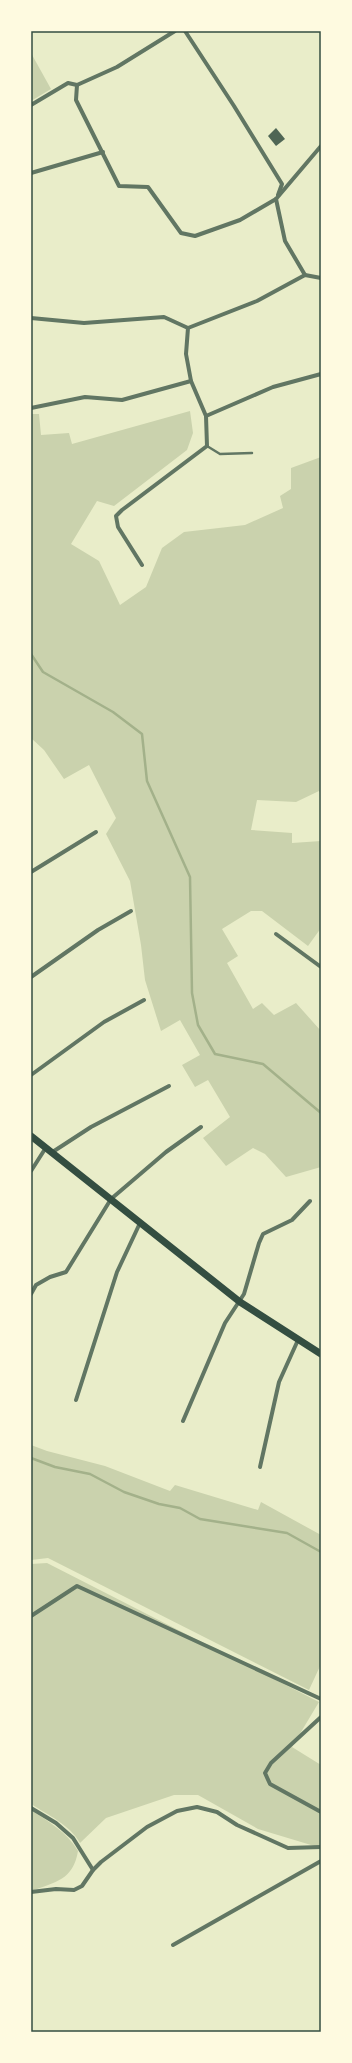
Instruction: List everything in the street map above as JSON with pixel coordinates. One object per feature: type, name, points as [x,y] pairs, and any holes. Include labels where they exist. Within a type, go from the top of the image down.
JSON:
[{"type":"main road","points":[[31,1136],[240,1302],[321,1354]]},
{"type":"street","points":[[31,105],[68,83],[78,85],[117,67],[175,31]]},
{"type":"street","points":[[185,31],[234,106],[282,184],[276,199],[285,241],[305,275]]},
{"type":"street","points":[[78,85],[76,100],[119,186],[148,186],[180,233],[195,236],[240,220],[276,199],[321,146]]},
{"type":"street","points":[[31,173],[102,152]]},
{"type":"street","points":[[31,318],[84,323],[164,318],[188,328],[256,301],[305,275],[321,278]]},
{"type":"street","points":[[142,565],[118,527],[116,516],[207,446],[206,416],[191,381],[186,354],[188,328]]},
{"type":"street","points":[[206,416],[273,387],[321,374]]},
{"type":"street","points":[[31,408],[85,397],[122,400],[191,381]]},
{"type":"street","points":[[31,872],[96,832]]},
{"type":"street","points":[[31,976],[98,930],[131,911]]},
{"type":"street","points":[[276,934],[321,967]]},
{"type":"street","points":[[31,1075],[104,1022],[144,1000]]},
{"type":"street","points":[[31,1171],[48,1151],[169,1086]]},
{"type":"street","points":[[31,1294],[36,1286],[50,1277],[66,1272],[110,1199],[166,1152],[201,1127]]},
{"type":"street","points":[[183,1421],[225,1324],[244,1294],[263,1234],[292,1220],[310,1201]]},
{"type":"street","points":[[76,1400],[118,1272],[140,1222]]},
{"type":"street","points":[[260,1467],[279,1382],[298,1340]]},
{"type":"street","points":[[31,1616],[76,1586],[321,1699]]},
{"type":"street","points":[[321,1717],[271,1763],[265,1773],[270,1784],[321,1812]]},
{"type":"street","points":[[31,1892],[56,1889],[74,1890],[82,1886],[93,1870],[147,1827],[177,1811],[197,1807],[217,1812],[237,1825],[288,1848],[321,1847]]},
{"type":"street","points":[[31,1808],[56,1824],[73,1838],[93,1870]]},
{"type":"street","points":[[173,1945],[321,1861]]},
{"type":"lane","points":[[207,446],[220,454],[252,452]]},
{"type":"green space","points":[[31,53],[51,89],[31,101]]},
{"type":"green space","points":[[190,411],[193,433],[187,450],[114,506],[97,501],[71,544],[99,561],[120,605],[146,587],[162,548],[184,532],[245,525],[283,508],[280,496],[291,489],[291,468],[321,457],[321,794],[319,791],[296,802],[257,800],[251,830],[292,833],[292,843],[321,841],[321,928],[308,946],[262,911],[251,911],[222,929],[238,956],[227,963],[253,1009],[262,1003],[274,1015],[296,1003],[321,1031],[321,1167],[286,1177],[265,1154],[253,1148],[226,1166],[203,1138],[230,1117],[208,1080],[195,1087],[182,1065],[200,1055],[180,1020],[161,1031],[145,980],[141,945],[130,881],[106,834],[116,818],[89,765],[64,779],[44,750],[31,738],[31,414],[39,414],[41,435],[69,433],[72,444]]},
{"type":"green space","points":[[31,1445],[47,1451],[105,1466],[170,1491],[175,1485],[258,1510],[261,1502],[321,1535],[321,1664],[309,1690],[48,1558],[31,1560]]},
{"type":"green space","points":[[47,1563],[319,1702],[292,1747],[321,1765],[321,1848],[258,1829],[198,1795],[174,1795],[106,1818],[80,1843],[65,1826],[31,1804],[31,1564]]},
{"type":"green space","points":[[31,1810],[51,1823],[69,1838],[78,1851],[76,1861],[68,1874],[56,1882],[31,1891]]},
{"type":"building","points":[[276,128],[285,139],[276,146],[268,136]]},
{"type":"waterway","points":[[31,654],[43,672],[113,712],[142,734],[147,781],[190,877],[192,993],[198,1025],[215,1054],[263,1064],[321,1113]]},
{"type":"waterway","points":[[31,1458],[55,1467],[90,1474],[124,1492],[159,1504],[180,1508],[200,1519],[287,1533],[321,1552]]}]
